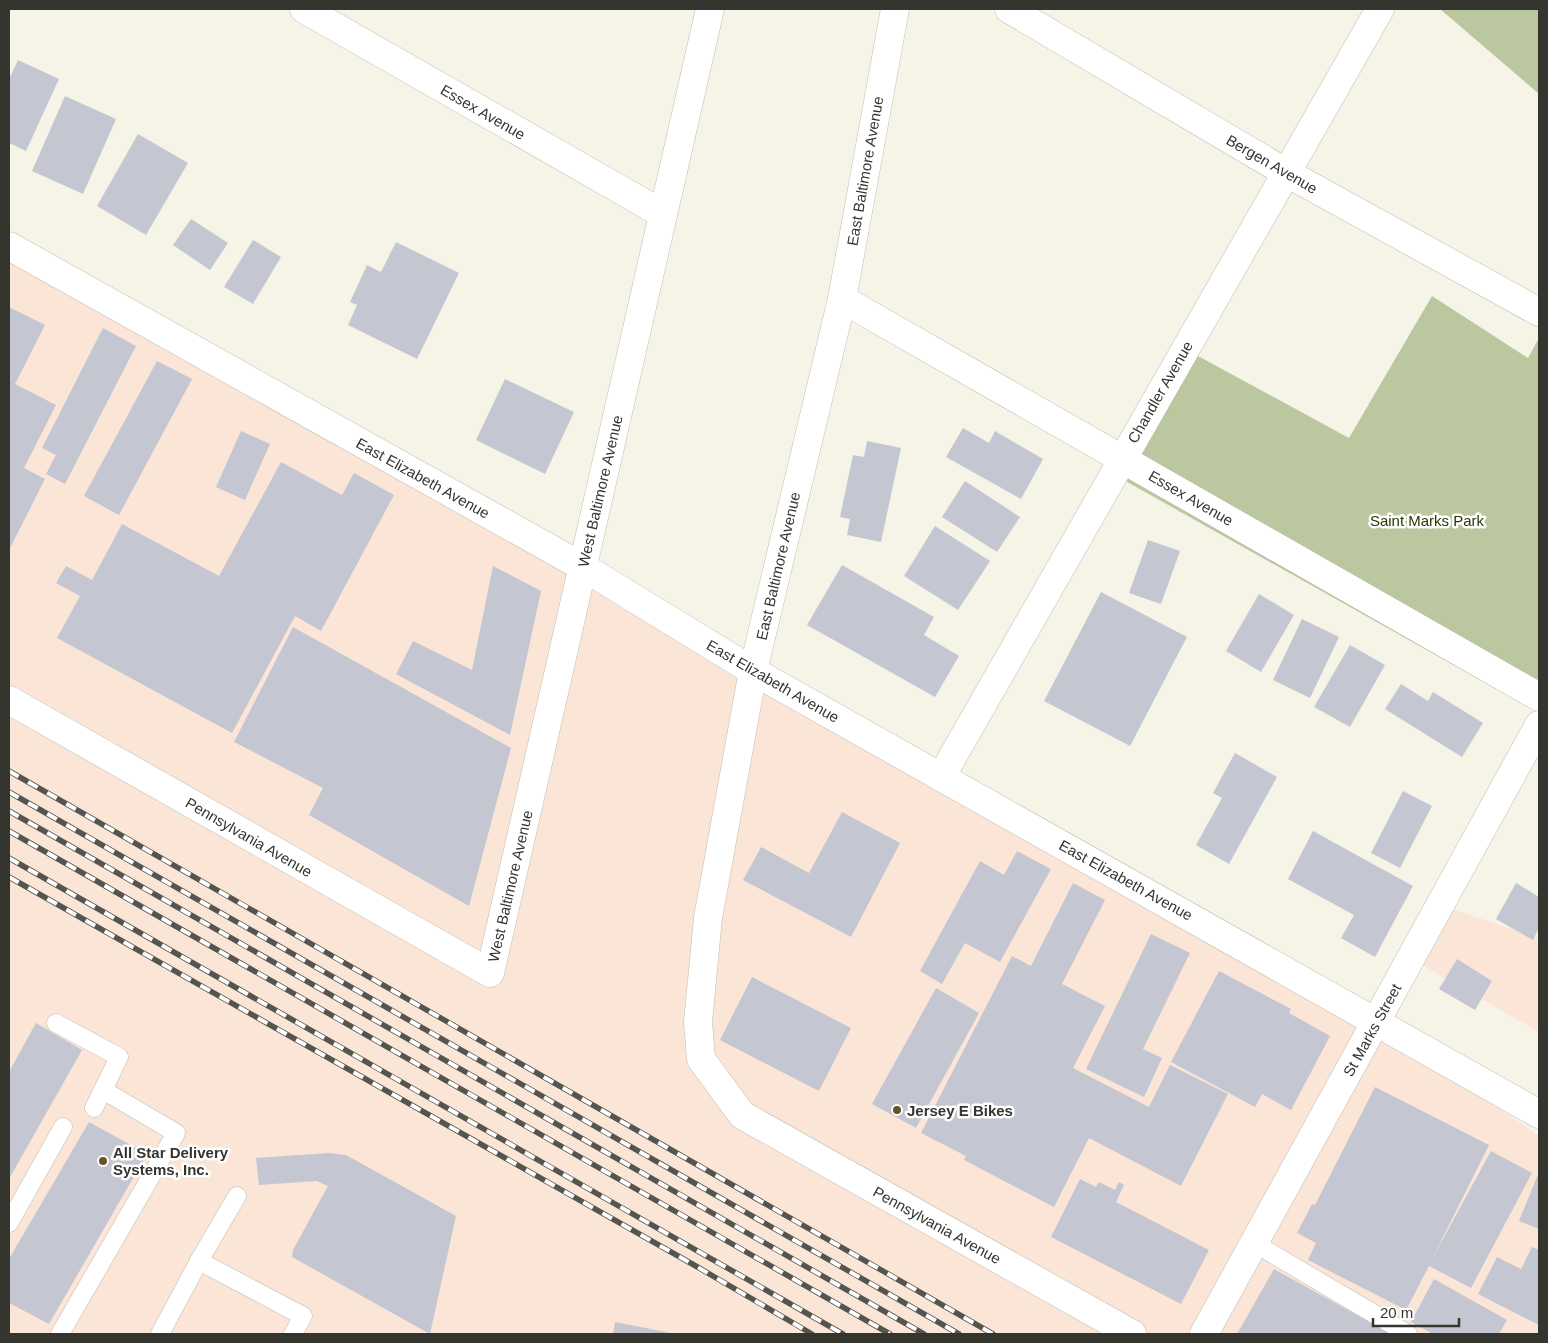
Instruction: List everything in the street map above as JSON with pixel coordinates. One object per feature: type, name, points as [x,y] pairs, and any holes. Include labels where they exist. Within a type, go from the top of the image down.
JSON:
[{"type":"street","name":"Essex Avenue","points":[[304,9],[663,214]]},
{"type":"street","name":"West Baltimore Avenue","points":[[490,973],[710,9]]},
{"type":"street","name":"East Baltimore Avenue","points":[[742,1115],[700,1059],[698,1022],[708,918],[753,671],[842,300],[895,9]]},
{"type":"street","name":"Bergen Avenue","points":[[1009,9],[1285,172],[1539,312]]},
{"type":"street","name":"Chandler Avenue","points":[[941,777],[1285,172],[1380,9]]},
{"type":"street","name":"East Elizabeth Avenue","points":[[9,246],[583,567],[753,671],[1539,1114]]},
{"type":"street","name":"Essex Avenue","points":[[842,300],[1539,697]]},
{"type":"street","name":"Pennsylvania Avenue","points":[[9,700],[490,973]]},
{"type":"street","name":"St Marks Street","points":[[1204,1334],[1539,725]]},
{"type":"street","name":"Pennsylvania Avenue","points":[[742,1115],[1132,1334]]},
{"type":"lane","points":[[56,1023],[119,1057],[94,1108]]},
{"type":"lane","points":[[60,1334],[176,1133],[103,1090]]},
{"type":"lane","points":[[9,1224],[63,1127]]},
{"type":"lane","points":[[160,1334],[199,1261],[237,1196]]},
{"type":"lane","points":[[1254,1243],[1408,1334]]},
{"type":"lane","points":[[199,1261],[303,1316],[293,1334]]},
{"type":"shaded area","points":[[9,249],[1377,1021],[1539,1136],[1539,1334],[9,1333]]},
{"type":"shaded area","points":[[1452,909],[1539,938],[1539,1032],[1422,965]]},
{"type":"green space","points":[[1440,9],[1539,9],[1539,94]]},
{"type":"green space","name":"Saint Marks Park","points":[[1432,296],[1528,358],[1539,338],[1539,713],[1113,474],[1187,350],[1349,438]]},
{"type":"building","points":[[18,60],[59,79],[26,151],[9,143],[9,79]]},
{"type":"building","points":[[65,96],[116,119],[83,194],[32,171]]},
{"type":"building","points":[[138,134],[188,163],[146,235],[97,206]]},
{"type":"building","points":[[191,219],[228,243],[210,270],[173,245]]},
{"type":"building","points":[[253,240],[281,257],[253,304],[224,287]]},
{"type":"building","points":[[396,242],[459,273],[417,359],[348,325],[357,305],[350,302],[367,265],[381,272]]},
{"type":"building","points":[[9,307],[45,325],[15,384],[56,405],[24,468],[45,479],[9,550]]},
{"type":"building","points":[[103,328],[136,346],[65,484],[46,474],[56,455],[42,448]]},
{"type":"building","points":[[157,361],[192,379],[119,515],[84,496]]},
{"type":"building","points":[[505,379],[574,412],[545,474],[476,440]]},
{"type":"building","points":[[963,428],[989,443],[995,431],[1043,459],[1021,499],[946,457]]},
{"type":"building","points":[[241,431],[270,444],[245,500],[216,487]]},
{"type":"building","points":[[867,441],[901,448],[881,542],[847,535],[850,519],[840,517],[853,455],[864,457]]},
{"type":"building","points":[[281,462],[342,495],[354,473],[394,495],[321,631],[295,616],[232,733],[57,638],[80,596],[56,583],[66,566],[92,580],[122,524],[219,576]]},
{"type":"building","points":[[965,481],[1020,517],[997,552],[942,517]]},
{"type":"building","points":[[935,526],[990,561],[958,610],[904,576]]},
{"type":"building","points":[[1148,540],[1180,551],[1161,604],[1129,593]]},
{"type":"building","points":[[842,565],[934,617],[924,635],[959,656],[935,697],[807,625]]},
{"type":"building","points":[[493,566],[541,591],[510,735],[396,674],[413,641],[472,670]]},
{"type":"building","points":[[1101,592],[1187,637],[1130,746],[1044,701]]},
{"type":"building","points":[[1259,594],[1294,615],[1261,672],[1226,651]]},
{"type":"building","points":[[1302,619],[1339,637],[1310,698],[1273,680]]},
{"type":"building","points":[[293,627],[511,748],[469,906],[309,815],[323,788],[234,742]]},
{"type":"building","points":[[1350,645],[1385,665],[1350,727],[1314,707]]},
{"type":"building","points":[[1401,684],[1428,701],[1433,692],[1483,723],[1462,757],[1385,709]]},
{"type":"building","points":[[1235,753],[1277,777],[1229,864],[1196,845],[1222,798],[1213,793]]},
{"type":"building","points":[[1403,791],[1432,806],[1400,868],[1371,853]]},
{"type":"building","points":[[842,812],[900,843],[851,937],[743,880],[761,847],[809,873]]},
{"type":"building","points":[[1313,831],[1413,886],[1375,957],[1341,938],[1354,915],[1288,879]]},
{"type":"building","points":[[1017,851],[1051,869],[1000,962],[965,943],[942,984],[920,971],[980,861],[1004,875]]},
{"type":"building","points":[[1073,883],[1105,900],[1062,984],[1105,1006],[1073,1068],[1149,1107],[1170,1065],[1228,1094],[1181,1186],[1089,1138],[1054,1207],[964,1160],[966,1156],[921,1133],[1012,956],[1031,966]]},
{"type":"building","points":[[1516,883],[1539,897],[1539,928],[1533,940],[1496,919]]},
{"type":"building","points":[[1151,934],[1190,953],[1143,1049],[1162,1058],[1144,1097],[1086,1069]]},
{"type":"building","points":[[1457,959],[1492,981],[1475,1010],[1439,989]]},
{"type":"building","points":[[1219,971],[1291,1009],[1289,1013],[1330,1036],[1291,1110],[1262,1094],[1255,1107],[1171,1062]]},
{"type":"building","points":[[752,977],[851,1028],[819,1091],[720,1040]]},
{"type":"building","points":[[936,988],[979,1013],[916,1128],[872,1104]]},
{"type":"building","points":[[36,1023],[82,1050],[9,1179],[9,1072]]},
{"type":"building","points":[[1375,1087],[1489,1145],[1432,1259],[1491,1151],[1532,1173],[1471,1288],[1429,1266],[1406,1310],[1308,1260],[1316,1243],[1297,1233],[1312,1204],[1315,1205]]},
{"type":"building","points":[[89,1122],[147,1154],[49,1324],[9,1303],[9,1259]]},
{"type":"building","points":[[329,1153],[346,1155],[456,1216],[430,1334],[292,1257],[293,1250],[328,1186],[317,1181],[259,1185],[256,1158]]},
{"type":"building","points":[[1539,1172],[1539,1229],[1519,1221]]},
{"type":"building","points":[[1080,1179],[1096,1187],[1099,1182],[1115,1190],[1119,1182],[1124,1185],[1116,1202],[1209,1250],[1181,1304],[1051,1237]]},
{"type":"building","points":[[1532,1247],[1539,1250],[1539,1325],[1478,1294],[1497,1257],[1521,1269]]},
{"type":"building","points":[[1274,1269],[1391,1334],[1237,1334]]},
{"type":"building","points":[[1434,1279],[1507,1320],[1499,1334],[1433,1334],[1411,1322]]},
{"type":"building","points":[[615,1322],[671,1333],[671,1334],[613,1334]]},
{"type":"railway","points":[[9,771],[993,1334]]},
{"type":"railway","points":[[9,792],[959,1334]]},
{"type":"railway","points":[[9,811],[924,1334]]},
{"type":"railway","points":[[9,831],[890,1334]]},
{"type":"railway","points":[[9,858],[843,1334]]},
{"type":"railway","points":[[9,877],[694,1265],[812,1334]]},
{"type":"place","name":"Jersey E Bikes","points":[[897,1110]]},
{"type":"place","name":"All Star Delivery Systems, Inc.","points":[[103,1161]]}]
